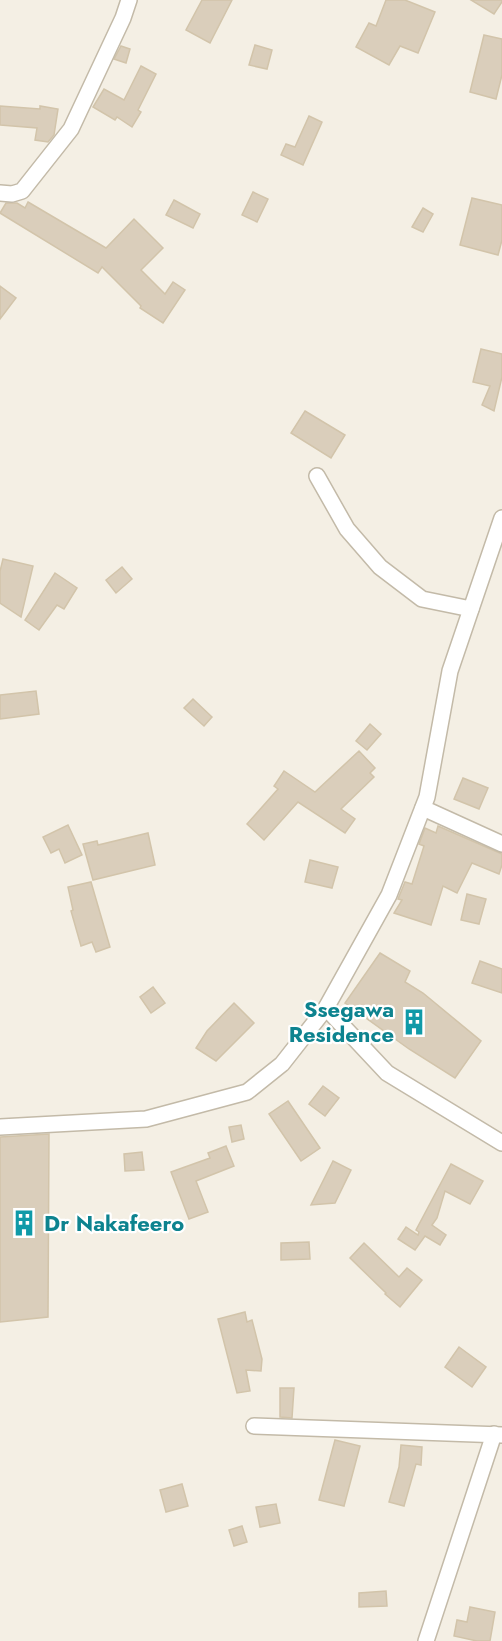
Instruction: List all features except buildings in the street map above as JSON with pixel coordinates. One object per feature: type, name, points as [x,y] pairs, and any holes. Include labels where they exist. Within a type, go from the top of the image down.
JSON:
[{"type":"street","points":[[0,193],[12,194],[22,191],[71,129],[123,18],[129,0]]},
{"type":"street","points":[[317,476],[347,529],[380,567],[422,599],[471,609]]},
{"type":"street","points":[[0,1127],[146,1119],[247,1092],[282,1064],[326,1008],[388,895],[427,797],[450,671],[502,518]]},
{"type":"street","points":[[423,808],[502,844]]},
{"type":"street","points":[[326,1008],[387,1073],[502,1143]]},
{"type":"street","points":[[254,1426],[498,1434],[426,1641]]},
{"type":"place","name":"Ssegawa Residence","points":[[414,1022]]},
{"type":"place","name":"Dr Nakafeero","points":[[24,1223]]}]
